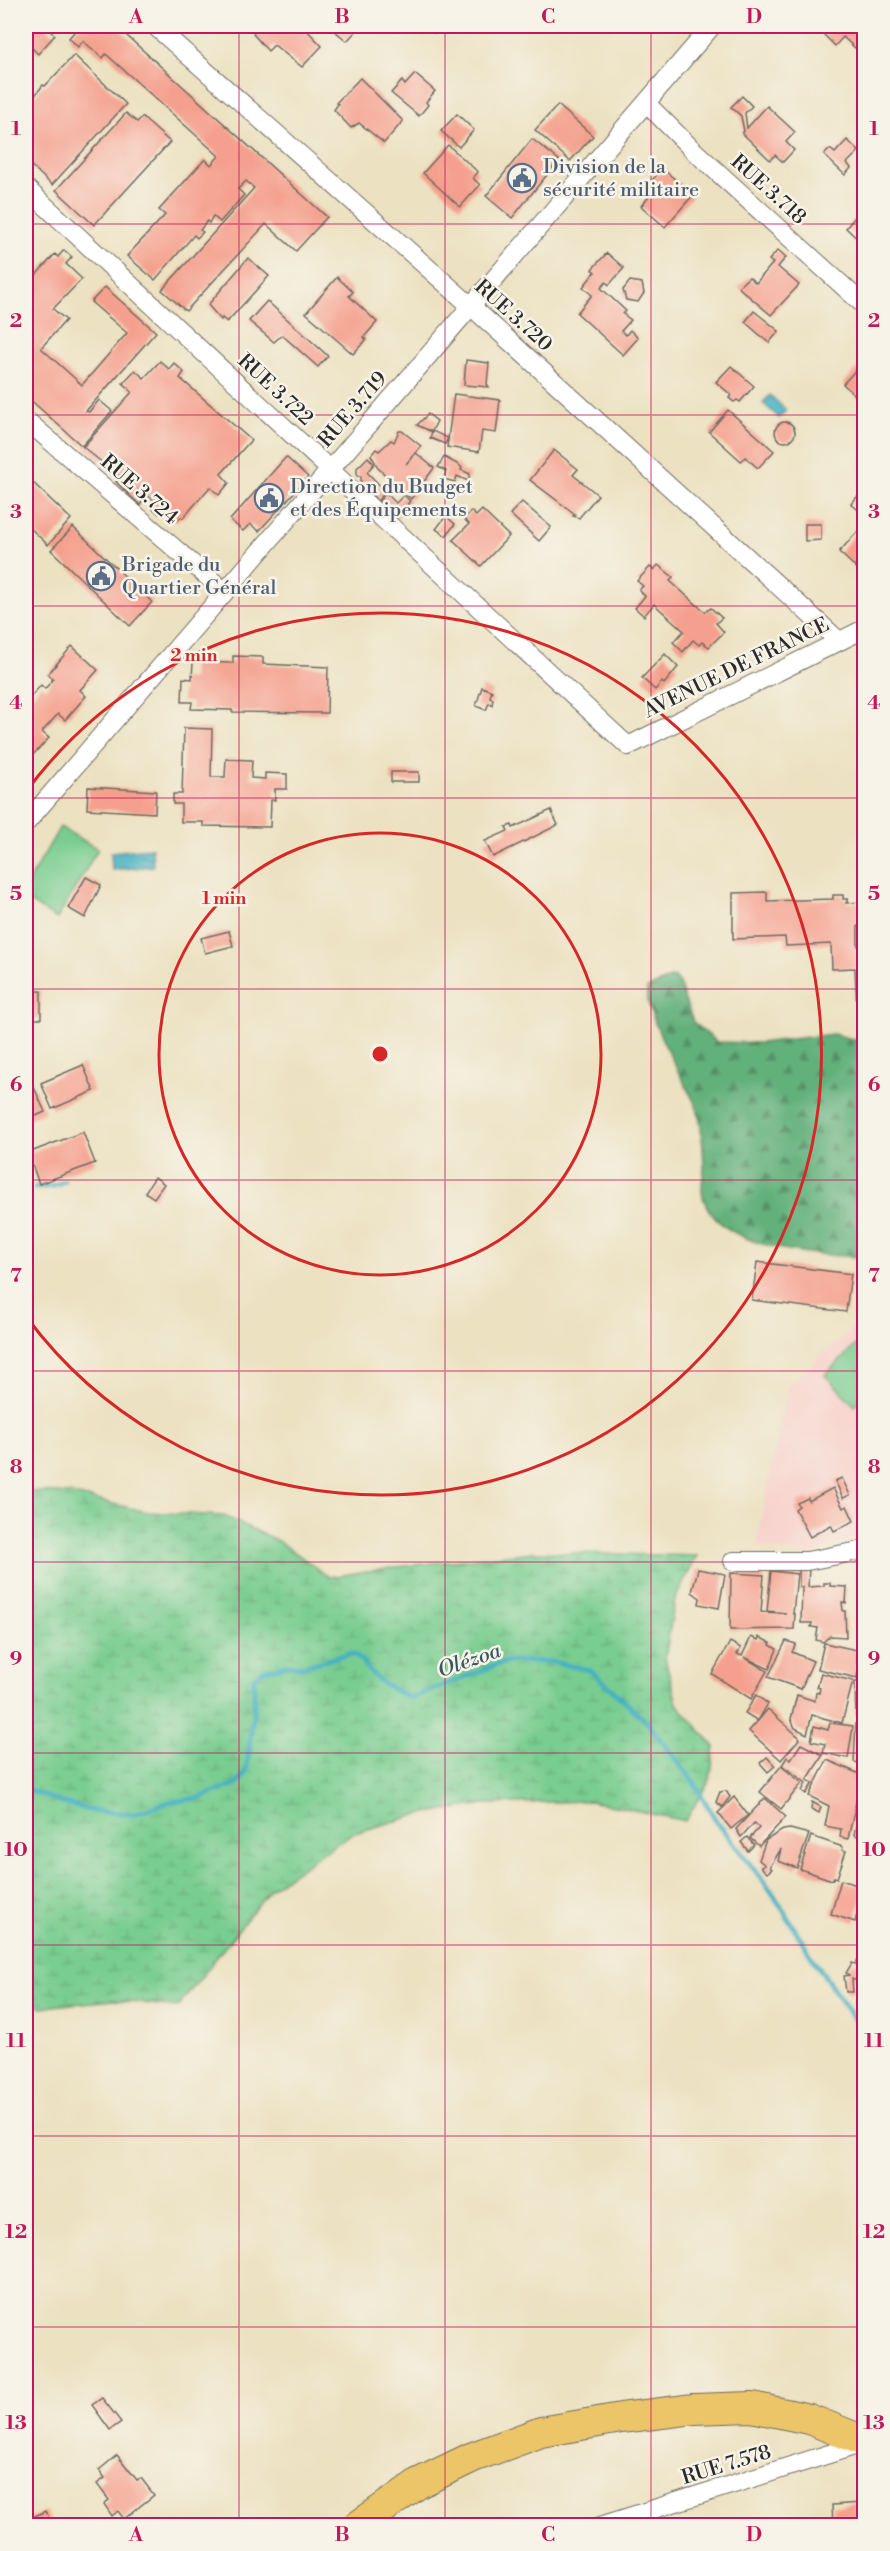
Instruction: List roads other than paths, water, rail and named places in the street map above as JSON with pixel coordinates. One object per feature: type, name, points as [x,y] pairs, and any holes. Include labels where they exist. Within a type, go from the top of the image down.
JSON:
[{"type":"main road","points":[[358,2526],[419,2483],[473,2457],[542,2432],[621,2418],[694,2409],[752,2407],[809,2419],[864,2442]]},
{"type":"street","name":"RUE 3.720","points":[[155,26],[472,307],[839,641]]},
{"type":"street","name":"RUE 3.719","points":[[26,823],[712,26]]},
{"type":"street","name":"RUE 3.718","points":[[646,103],[692,149],[864,305]]},
{"type":"street","name":"RUE 3.722","points":[[26,189],[628,746]]},
{"type":"street","name":"RUE 3.724","points":[[26,420],[224,591]]},
{"type":"street","name":"AVENUE DE FRANCE","points":[[628,746],[864,629]]},
{"type":"street","points":[[733,1561],[807,1561],[854,1554],[864,1550]]},
{"type":"street","name":"RUE 7.578","points":[[600,2526],[864,2442]]},
{"type":"water","points":[[770,395],[786,410],[779,418],[763,403]]},
{"type":"water","points":[[152,848],[153,866],[112,870],[111,852]]},
{"type":"waterway","points":[[35,1188],[53,1186],[64,1181]]},
{"type":"waterway","name":"Olézoa","points":[[26,1789],[63,1803],[94,1811],[134,1814],[169,1802],[199,1798],[236,1784],[246,1773],[254,1706],[254,1677],[262,1671],[286,1665],[302,1667],[351,1653],[380,1680],[412,1698],[511,1661],[553,1662],[589,1670],[648,1723],[693,1781],[717,1822],[772,1892],[815,1962],[864,2033]]},
{"type":"place","name":"Division de la sécurité militaire","points":[[522,178]]},
{"type":"place","name":"Direction du Budget et des Équipements","points":[[269,498]]},
{"type":"place","name":"Brigade du Quartier Général","points":[[101,576]]}]
